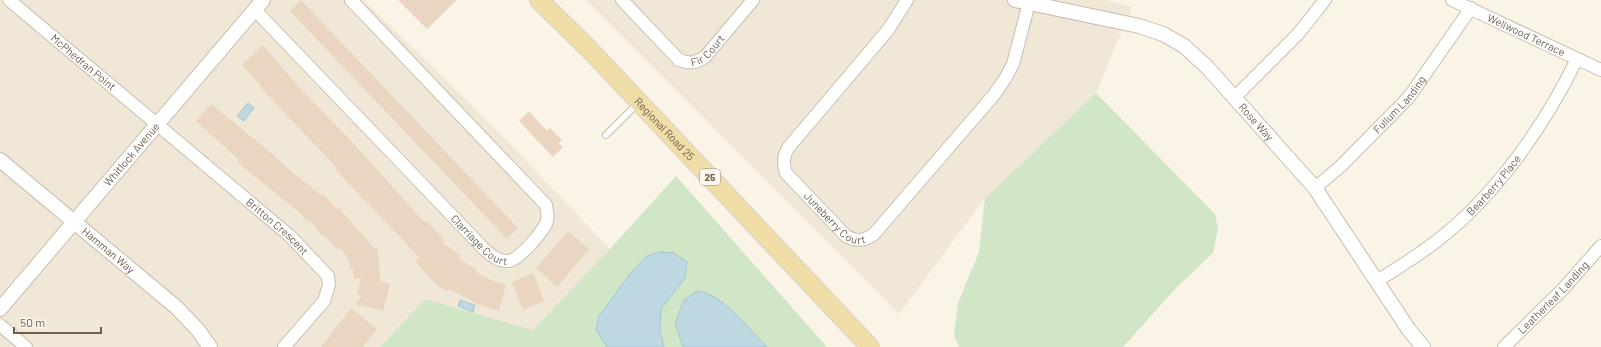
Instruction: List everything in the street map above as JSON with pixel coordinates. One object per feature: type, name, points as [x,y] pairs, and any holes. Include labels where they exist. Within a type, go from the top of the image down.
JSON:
[{"type":"main road","name":"Regional Road 25","points":[[539,0],[589,49],[870,347]]},
{"type":"street","name":"McPhedran Point","points":[[9,0],[157,125]]},
{"type":"street","name":"Clarriage Court","points":[[259,5],[485,250],[499,260],[510,261],[519,257],[546,224],[548,216],[546,206],[351,0]]},
{"type":"street","name":"Fir Court","points":[[622,0],[679,60],[688,64],[705,57],[753,0]]},
{"type":"street","name":"Juneberry Court","points":[[907,0],[888,30],[788,148],[785,154],[784,165],[786,173],[846,236],[859,241],[874,234],[1006,79],[1014,64],[1022,2]]},
{"type":"street","points":[[1234,98],[1298,34],[1325,0]]},
{"type":"street","name":"Wellwood Terrace","points":[[1452,0],[1601,70]]},
{"type":"street","name":"Rose Way","points":[[1022,2],[1139,26],[1163,34],[1184,46],[1234,98],[1315,188],[1409,330],[1423,347]]},
{"type":"street","name":"Whitlock Avenue","points":[[0,309],[259,5]]},
{"type":"street","name":"Fullum Landing","points":[[1315,188],[1341,166],[1409,97],[1471,8]]},
{"type":"street","name":"Bearberry Place","points":[[1377,281],[1438,241],[1485,195],[1535,134],[1557,100],[1577,59]]},
{"type":"street","name":"Britton Crescent","points":[[157,125],[290,236],[328,276],[329,285],[324,301],[284,347]]},
{"type":"street","name":"Hamman Way","points":[[0,160],[75,221],[176,307],[198,330],[210,347]]},
{"type":"street","name":"Leatherleaf Landing","points":[[1504,347],[1562,289],[1601,246]]},
{"type":"street","points":[[0,325],[26,347]]},
{"type":"lane","points":[[606,135],[639,102]]},
{"type":"shaded area","points":[[0,0],[364,0],[498,131],[610,249],[533,330],[425,299],[380,347],[0,347]]},
{"type":"shaded area","points":[[586,0],[1106,0],[1132,7],[1096,93],[985,198],[899,314]]},
{"type":"green space","points":[[1096,93],[1215,214],[1218,229],[1213,253],[1177,287],[1123,347],[959,347],[954,335],[958,303],[979,252],[985,198]]},
{"type":"green space","points":[[676,176],[827,347],[767,347],[728,307],[682,341],[683,347],[664,347],[660,330],[661,309],[673,293],[675,253],[660,252],[647,256],[596,330],[607,347],[380,347],[425,299],[533,330],[610,249]]},
{"type":"water","points":[[248,103],[254,108],[244,121],[237,116]]},
{"type":"water","points":[[660,252],[674,253],[687,262],[685,278],[661,309],[660,330],[664,347],[607,347],[596,330],[599,316],[630,274],[647,256]]},
{"type":"water","points":[[697,291],[706,293],[726,305],[767,347],[683,347],[675,323],[684,300]]},
{"type":"water","points":[[460,300],[475,305],[473,312],[458,306]]},
{"type":"building","points":[[301,0],[518,228],[507,239],[290,11]]},
{"type":"building","points":[[398,0],[457,0],[427,29]]},
{"type":"building","points":[[263,45],[297,85],[355,145],[425,223],[427,221],[445,241],[443,243],[461,256],[459,259],[488,279],[506,285],[499,311],[480,305],[449,289],[446,292],[432,280],[415,261],[419,258],[404,241],[349,184],[335,169],[337,168],[260,87],[261,86],[242,65]]},
{"type":"building","points":[[211,104],[322,196],[323,194],[338,210],[339,208],[374,248],[377,248],[381,282],[390,284],[383,311],[355,304],[362,296],[357,294],[361,278],[354,279],[353,268],[350,269],[349,260],[340,248],[338,250],[324,235],[322,236],[309,220],[308,222],[300,213],[237,162],[239,160],[196,121]]},
{"type":"building","points":[[529,111],[547,131],[550,128],[562,140],[559,143],[563,147],[553,157],[519,121]]},
{"type":"building","points":[[568,231],[589,249],[557,287],[536,268]]},
{"type":"building","points":[[533,273],[544,301],[523,310],[512,282]]},
{"type":"building","points":[[351,308],[377,329],[363,347],[321,347]]}]
